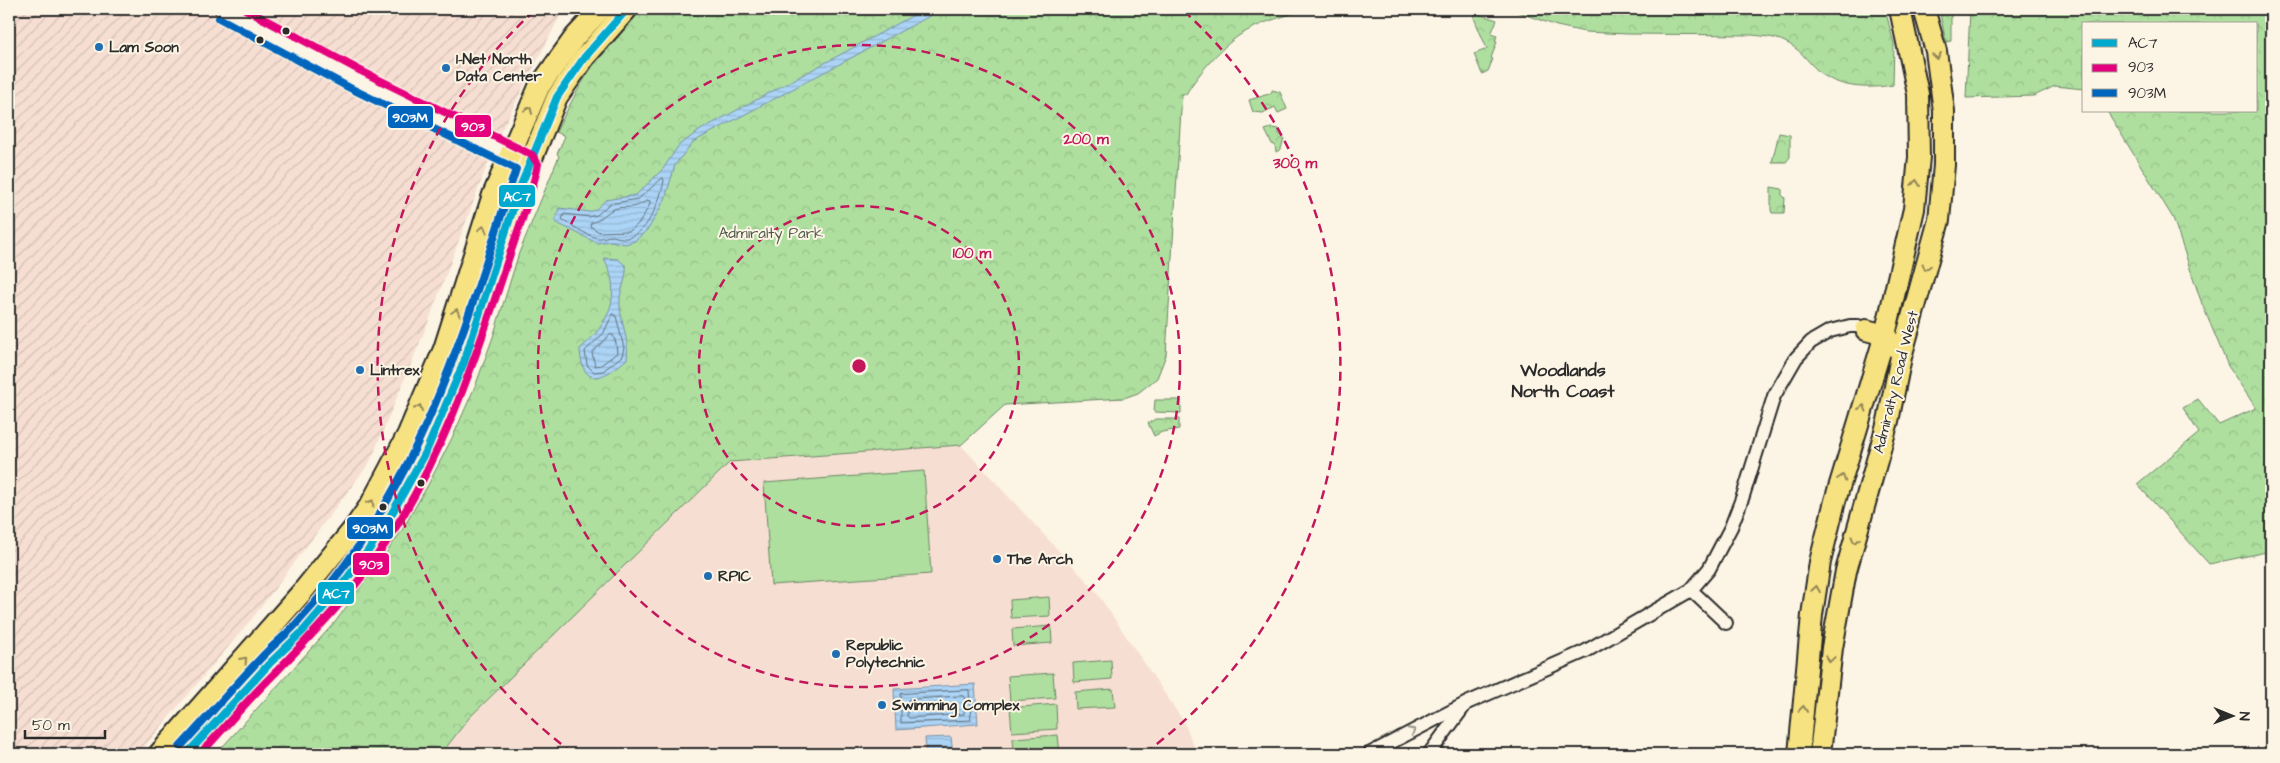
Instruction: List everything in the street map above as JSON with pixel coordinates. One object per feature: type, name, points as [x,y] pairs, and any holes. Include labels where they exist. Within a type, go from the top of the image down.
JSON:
[{"type":"main road","points":[[160,754],[303,591],[355,527],[370,504],[408,434],[444,349],[493,195],[539,87],[575,37],[601,9]]},
{"type":"main road","points":[[187,754],[269,664],[303,631],[335,594],[368,551],[391,514],[425,454],[464,362],[528,164],[558,97],[584,58],[627,9]]},
{"type":"main road","name":"Admiralty Road West","points":[[1799,754],[1812,615],[1820,562],[1876,333],[1876,326],[1891,310],[1914,209],[1919,157],[1918,94],[1900,9]]},
{"type":"main road","name":"Admiralty Road West","points":[[1820,754],[1832,648],[1846,571],[1888,421],[1901,357],[1939,220],[1944,165],[1943,102],[1936,51],[1924,9]]},
{"type":"main road","points":[[1901,357],[1876,333],[1911,322]]},
{"type":"street","points":[[224,9],[354,79],[528,164]]},
{"type":"street","points":[[1369,754],[1467,703],[1586,651],[1691,590],[1709,569],[1731,527],[1744,496],[1774,396],[1796,358],[1811,342],[1830,331],[1858,326],[1876,333]]},
{"type":"street","points":[[1691,590],[1726,623]]},
{"type":"street","points":[[1429,754],[1467,703]]},
{"type":"shaded area","points":[[9,9],[568,9],[560,16],[497,139],[428,323],[370,462],[255,615],[138,754],[9,754]]},
{"type":"shaded area","name":"Republic Polytechnic","points":[[961,445],[1095,590],[1184,722],[1197,754],[441,754],[469,718],[730,462]]},
{"type":"green space","name":"Admiralty Park","points":[[640,9],[1307,9],[1260,25],[1237,37],[1212,60],[1197,77],[1186,94],[1182,94],[1166,355],[1157,378],[1138,393],[1124,398],[1005,405],[961,445],[730,462],[469,718],[441,754],[216,754],[336,621],[401,532],[428,485],[454,434],[476,384],[519,253],[559,156],[557,154],[565,136],[556,132],[592,66],[614,36]]},
{"type":"green space","points":[[1509,9],[1885,9],[1894,44],[1893,85],[1864,87],[1835,81],[1818,71],[1794,47],[1772,38],[1752,35],[1585,32],[1557,26]]},
{"type":"green space","points":[[1939,9],[1951,9],[1951,41],[1946,42]]},
{"type":"green space","points":[[1970,9],[2271,9],[2271,551],[2209,564],[2137,484],[2199,433],[2183,408],[2198,399],[2219,425],[2256,408],[2228,366],[2202,304],[2173,218],[2108,112],[2258,112],[2258,22],[2082,22],[2082,89],[2055,86],[2034,96],[1966,98]]},
{"type":"green space","points":[[1475,13],[1497,20],[1491,34],[1497,36],[1495,41],[1497,42],[1491,58],[1493,59],[1488,71],[1482,74],[1474,54],[1487,49],[1474,18]]},
{"type":"green space","points":[[1272,90],[1280,92],[1287,109],[1278,113],[1275,107],[1263,113],[1253,112],[1249,100],[1272,93]]},
{"type":"green space","points":[[1271,128],[1279,129],[1279,134],[1284,138],[1281,149],[1276,152],[1275,145],[1272,144],[1265,130]]},
{"type":"green space","points":[[1779,133],[1790,135],[1790,157],[1786,162],[1772,162]]},
{"type":"green space","points":[[1771,187],[1782,189],[1782,195],[1785,198],[1784,213],[1772,213]]},
{"type":"green space","points":[[1155,400],[1181,400],[1181,413],[1154,412]]},
{"type":"green space","points":[[1156,419],[1179,419],[1179,429],[1162,432],[1154,436],[1148,423]]},
{"type":"green space","points":[[924,471],[931,574],[771,585],[764,483]]},
{"type":"green space","points":[[1049,597],[1050,616],[1011,618],[1010,600]]},
{"type":"green space","points":[[1051,626],[1052,643],[1013,646],[1012,629]]},
{"type":"green space","points":[[1111,660],[1112,679],[1074,682],[1073,663]]},
{"type":"green space","points":[[1053,673],[1055,698],[1010,701],[1008,676]]},
{"type":"green space","points":[[1113,689],[1115,707],[1076,709],[1075,692]]},
{"type":"green space","points":[[1056,704],[1057,729],[1012,732],[1010,708]]},
{"type":"green space","points":[[1058,735],[1060,754],[1014,754],[1013,738]]},
{"type":"water","points":[[925,9],[943,9],[693,142],[675,165],[665,199],[649,228],[635,241],[625,244],[611,241],[597,243],[555,222],[559,208],[589,212],[595,210],[606,200],[636,195],[663,169],[679,145],[702,129]]},
{"type":"water","points":[[604,258],[618,259],[626,266],[620,305],[627,343],[627,359],[610,372],[596,377],[585,371],[580,349],[599,329],[610,308],[612,284],[610,272]]},
{"type":"water","points":[[975,684],[978,724],[896,730],[894,689]]},
{"type":"water","points":[[951,737],[953,754],[926,754],[925,738]]},
{"type":"transit line","name":"903","points":[[200,754],[341,602],[376,557],[398,524],[435,454],[466,381],[527,203],[538,164],[532,155],[359,70],[245,9]]},
{"type":"transit line","name":"AC7","points":[[187,754],[269,664],[303,631],[335,594],[368,551],[391,515],[425,454],[464,362],[519,190],[557,97],[584,58],[627,9]]},
{"type":"transit line","name":"903M","points":[[180,747],[321,595],[353,554],[387,501],[433,410],[452,362],[516,169],[350,88],[219,18]]},
{"type":"place","name":"Lam Soon","points":[[99,47]]},
{"type":"place","name":"1-Net North Data Center","points":[[446,68]]},
{"type":"place","name":"Lintrex","points":[[360,370]]},
{"type":"place","name":"The Arch","points":[[997,559]]},
{"type":"place","name":"RPIC","points":[[708,576]]},
{"type":"place","name":"Republic Polytechnic","points":[[836,654]]},
{"type":"place","name":"Swimming Complex","points":[[882,705]]},
{"type":"district","name":"Woodlands North Coast","points":[[1563,380]]}]
